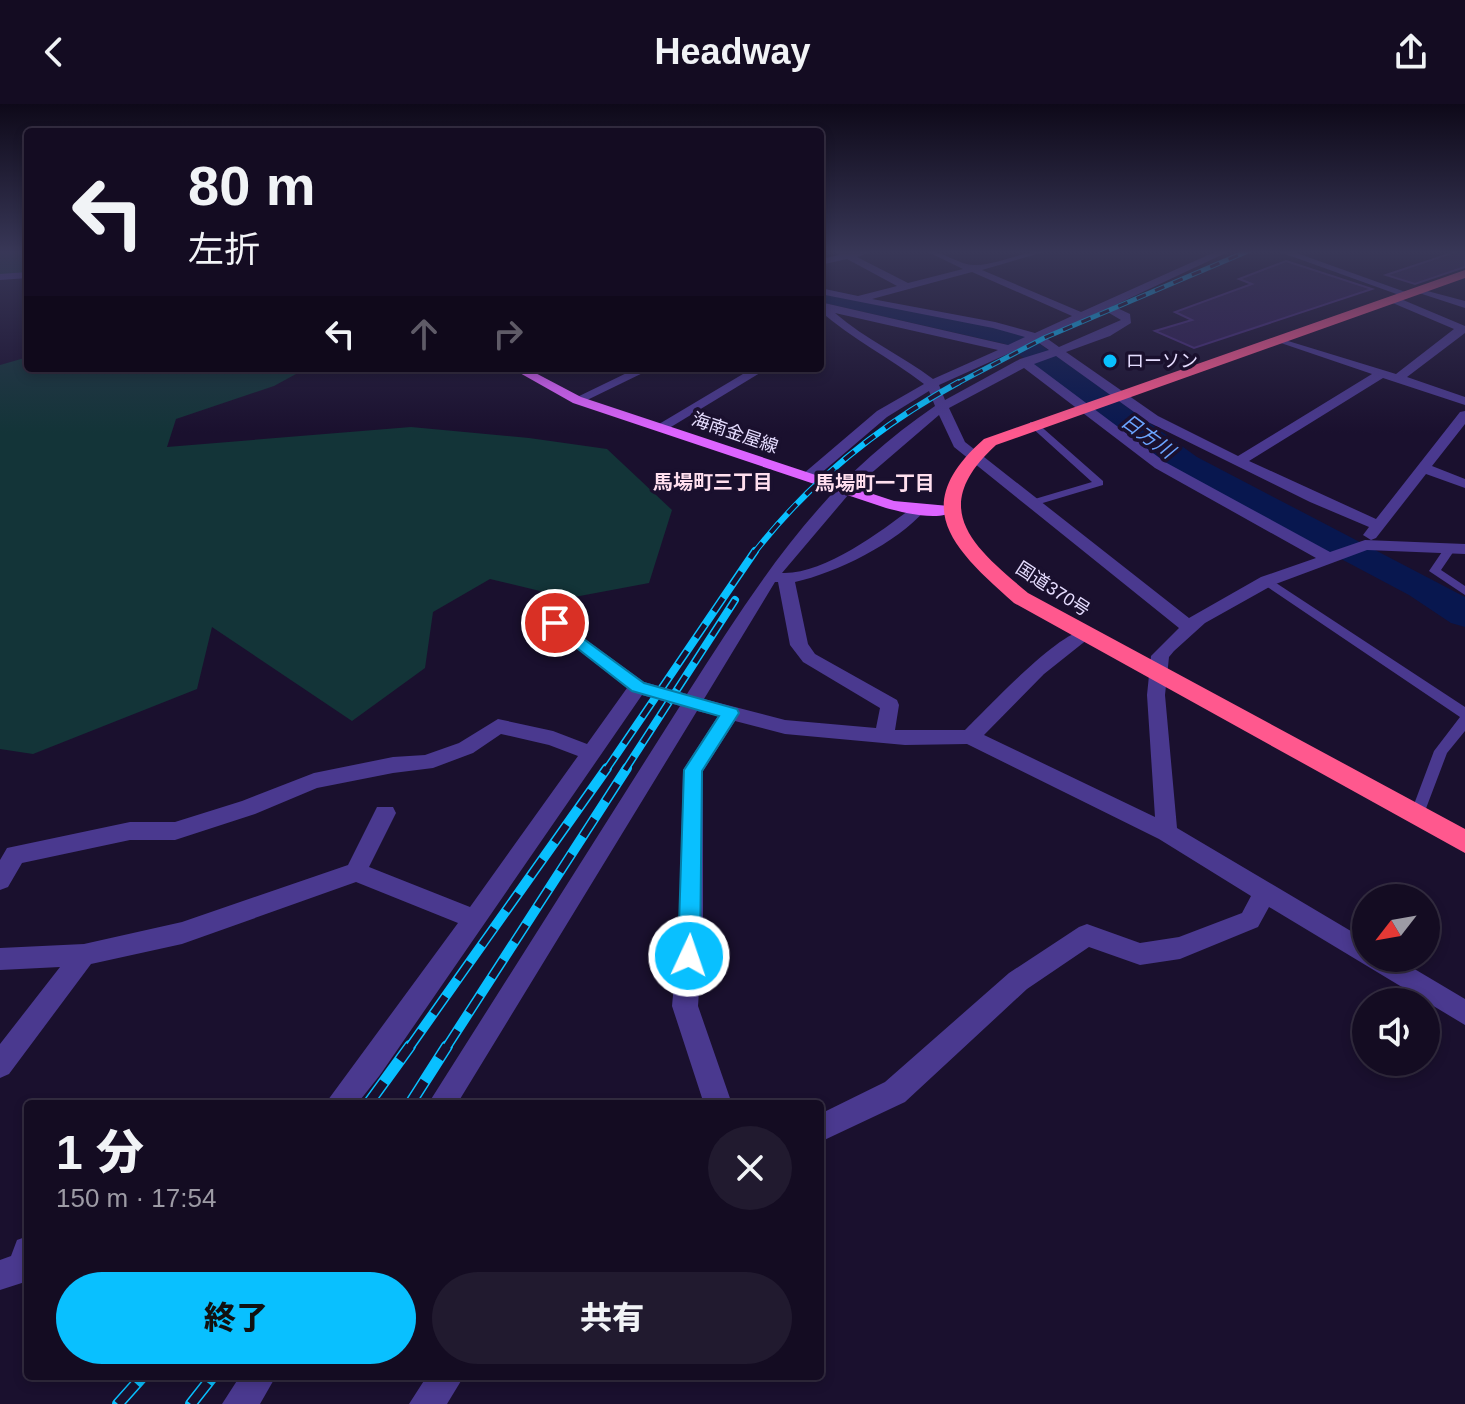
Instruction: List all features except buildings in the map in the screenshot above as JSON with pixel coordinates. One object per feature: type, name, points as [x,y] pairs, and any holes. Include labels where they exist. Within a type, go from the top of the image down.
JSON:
[{"type":"highway","points":[[949,510],[951,486],[971,455],[990,442],[1033,424],[1356,312]]},
{"type":"highway","name":"国道370号","points":[[949,510],[985,569],[1021,598],[1082,635],[1465,842]]},
{"type":"main road","name":"海南金屋線","points":[[526,372],[577,400],[808,477],[918,510],[949,510]]},
{"type":"street","points":[[827,312],[932,384],[959,444],[1190,628]]},
{"type":"street","points":[[846,312],[1008,347]]},
{"type":"street","points":[[925,312],[995,325],[1030,337],[1040,355],[1101,401],[1160,465],[1330,559]]},
{"type":"street","points":[[1071,312],[1079,315]]},
{"type":"street","points":[[808,477],[882,414],[932,384],[1087,312]]},
{"type":"street","points":[[445,1100],[693,703],[842,488],[882,450],[942,407],[1040,355],[1110,331],[1127,321],[1126,316],[1117,312]]},
{"type":"street","points":[[1397,379],[1463,330],[1421,312]]},
{"type":"street","points":[[824,320],[836,319]]},
{"type":"street","points":[[1279,339],[1465,401]]},
{"type":"street","points":[[1040,355],[1101,401],[1153,419],[1237,462],[1378,525]]},
{"type":"street","points":[[577,400],[638,372]]},
{"type":"street","points":[[661,427],[755,372]]},
{"type":"street","points":[[1237,462],[1381,374]]},
{"type":"street","points":[[1365,545],[1465,415]]},
{"type":"street","points":[[1426,469],[1465,484]]},
{"type":"street","points":[[778,578],[821,570],[903,524],[918,510]]},
{"type":"street","points":[[1167,833],[1156,695],[1160,656],[1190,628],[1267,581],[1365,545],[1457,548]]},
{"type":"street","points":[[778,578],[799,645],[809,658],[890,705],[884,736]]},
{"type":"street","points":[[555,623],[638,687],[693,703],[785,727],[884,736],[970,737],[1167,833],[1352,945]]},
{"type":"street","points":[[970,737],[1038,670],[1082,635]]},
{"type":"street","points":[[342,1100],[371,1066],[638,687]]},
{"type":"street","points":[[717,1100],[685,1006],[691,931],[693,770],[730,713]]},
{"type":"street","points":[[0,880],[8,856],[130,831],[175,831],[248,808],[314,781],[393,765],[426,763],[466,748],[498,726],[553,738],[591,753]]},
{"type":"street","points":[[356,872],[385,813]]},
{"type":"street","points":[[0,959],[84,955],[182,933],[356,872],[474,919]]},
{"type":"street","points":[[824,1126],[895,1092],[1018,981],[1087,935],[1140,954],[1180,948],[1250,920],[1265,892]]},
{"type":"street","points":[[0,1065],[84,955]]},
{"type":"street","points":[[1397,972],[1465,1013]]},
{"type":"street","points":[[239,1404],[257,1380]]},
{"type":"street","points":[[426,1404],[445,1380]]},
{"type":"lane","points":[[1032,503],[1099,483],[1033,424]]},
{"type":"lane","points":[[1457,548],[1435,571],[1465,591]]},
{"type":"lane","points":[[1267,581],[1465,714]]},
{"type":"lane","points":[[1417,815],[1441,751],[1465,721]]},
{"type":"green space","points":[[24,358],[24,372],[300,372],[274,386],[176,419],[167,447],[411,427],[529,438],[607,449],[672,510],[649,583],[569,598],[490,579],[433,612],[425,668],[352,721],[212,627],[197,689],[33,754],[0,749],[0,365]]},
{"type":"waterway","name":"日方川","points":[[895,312],[1014,338],[1186,464],[1422,587],[1465,614]]},
{"type":"railway","points":[[956,384],[1044,338],[1106,312]]},
{"type":"railway","points":[[754,553],[799,502],[848,457],[902,417],[959,382]]},
{"type":"railway","points":[[606,770],[755,551]]},
{"type":"railway","points":[[625,770],[735,600]]},
{"type":"railway","points":[[409,1048],[607,768]]},
{"type":"railway","points":[[446,1048],[627,768]]},
{"type":"railway","points":[[371,1100],[410,1046]]},
{"type":"railway","points":[[413,1100],[447,1046]]},
{"type":"railway","points":[[118,1404],[139,1380]]},
{"type":"railway","points":[[191,1404],[210,1380]]},
{"type":"place","name":"ローソン","points":[[1110,361]]},
{"type":"district","name":"馬場町三丁目","points":[[713,482]]},
{"type":"district","name":"馬場町一丁目","points":[[875,483]]},
{"type":"route","points":[[555,623],[638,687],[730,713],[693,770],[689,956]]}]
